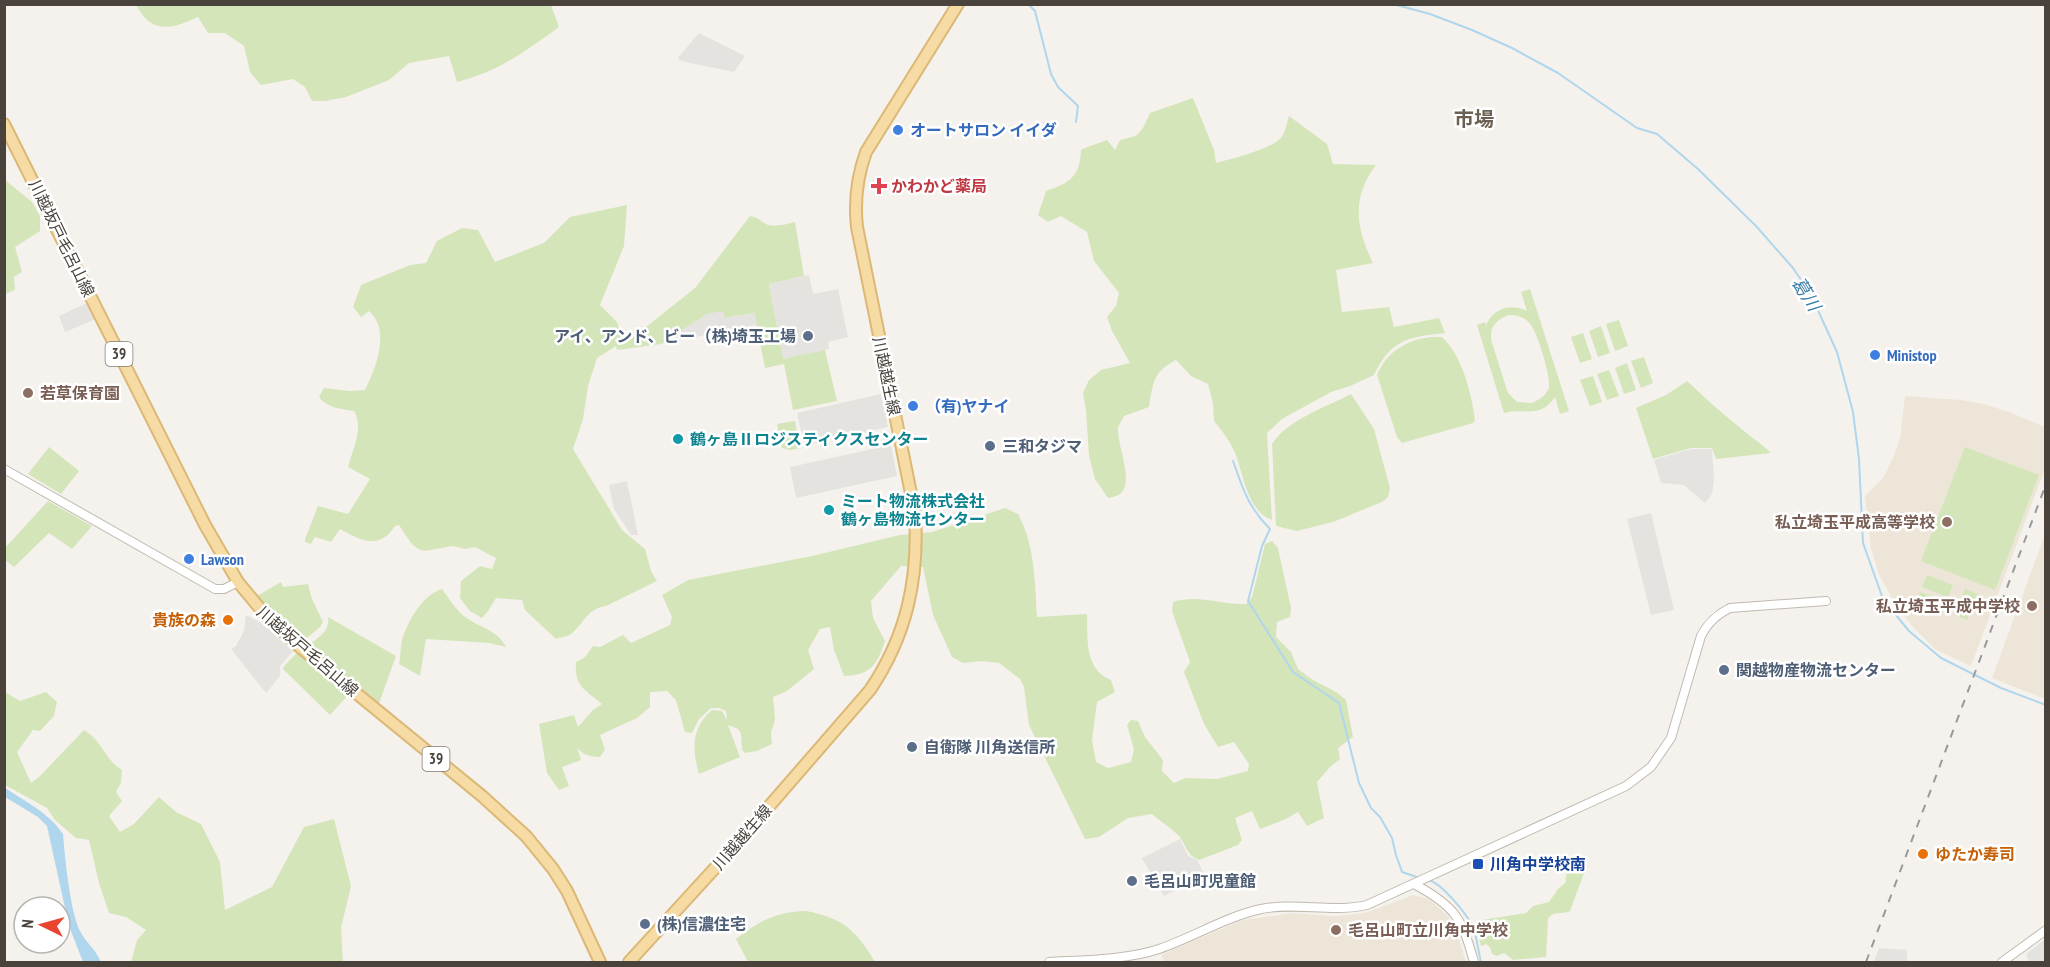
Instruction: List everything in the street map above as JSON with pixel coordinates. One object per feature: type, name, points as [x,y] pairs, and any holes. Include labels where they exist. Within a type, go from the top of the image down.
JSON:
[{"type":"main road","name":"川越越生線","points":[[629,963],[726,856],[870,690],[886,668],[905,620],[914,581],[915,513],[857,227],[855,197],[859,170],[866,152],[958,4]]},
{"type":"main road","name":"川越坂戸毛呂山線","points":[[4,124],[205,525],[238,582],[268,618],[299,647],[482,796],[526,836],[553,868],[567,891],[600,963]]},
{"type":"street","points":[[4,469],[215,589],[224,589],[238,582]]},
{"type":"street","points":[[1049,963],[1140,954],[1157,950],[1227,919],[1282,906],[1334,909],[1357,907],[1377,901],[1570,813],[1626,786],[1651,767],[1671,738],[1701,636],[1707,625],[1717,615],[1730,608],[1827,601]]},
{"type":"street","points":[[1414,884],[1431,893],[1451,909],[1466,934],[1474,963]]},
{"type":"street","points":[[2002,963],[2046,930]]},
{"type":"shaded area","points":[[699,33],[745,56],[734,72],[681,61],[678,58]]},
{"type":"shaded area","points":[[809,275],[813,294],[838,289],[848,337],[828,342],[829,349],[783,359],[769,284]]},
{"type":"shaded area","points":[[87,303],[96,319],[65,332],[59,316]]},
{"type":"shaded area","points":[[723,311],[725,318],[755,313],[757,325],[661,344],[707,314]]},
{"type":"shaded area","points":[[881,394],[888,427],[804,445],[797,413]]},
{"type":"shaded area","name":"私立埼玉平成高等学校","points":[[1905,396],[1984,404],[2045,427],[2045,469],[1971,666],[1936,650],[1913,627],[1897,607],[1879,575],[1871,548],[1865,496],[1883,478],[1894,456],[1900,438]]},
{"type":"shaded area","points":[[891,445],[897,476],[796,498],[790,467]]},
{"type":"shaded area","points":[[1691,449],[1712,449],[1714,480],[1712,494],[1705,503],[1684,485],[1661,483],[1654,460]]},
{"type":"shaded area","points":[[627,481],[638,535],[631,535],[614,509],[609,485]]},
{"type":"shaded area","points":[[1651,513],[1674,610],[1651,615],[1627,519]]},
{"type":"shaded area","name":"私立埼玉平成中学校","points":[[2045,534],[2046,699],[1992,678]]},
{"type":"shaded area","points":[[246,615],[263,624],[293,651],[280,666],[280,676],[266,693],[231,649],[236,646],[244,631]]},
{"type":"shaded area","points":[[1180,839],[1188,856],[1197,860],[1205,876],[1164,896],[1142,858]]},
{"type":"shaded area","name":"毛呂山町立川角中学校","points":[[1413,895],[1429,899],[1448,916],[1455,928],[1466,962],[1164,962],[1161,955],[1242,920],[1293,913],[1349,915],[1368,912]]},
{"type":"shaded area","points":[[2045,939],[2045,962],[2029,962],[2026,954]]},
{"type":"shaded area","points":[[1879,948],[1907,950],[1907,962],[1874,962]]},
{"type":"green space","points":[[136,5],[551,5],[559,27],[511,60],[472,78],[457,82],[449,56],[409,63],[389,80],[346,97],[312,101],[305,87],[293,79],[261,85],[250,72],[244,46],[225,33],[208,33],[198,17],[163,27],[149,21]]},
{"type":"green space","points":[[1193,98],[1214,150],[1216,163],[1253,152],[1279,140],[1289,116],[1327,144],[1333,164],[1376,165],[1363,189],[1359,213],[1363,238],[1373,263],[1336,270],[1342,312],[1389,307],[1394,327],[1439,318],[1445,333],[1421,336],[1402,342],[1387,354],[1374,375],[1331,392],[1282,419],[1267,433],[1272,520],[1257,509],[1252,501],[1233,449],[1214,421],[1213,403],[1208,384],[1191,376],[1176,360],[1168,364],[1155,379],[1149,407],[1124,416],[1118,428],[1126,472],[1125,487],[1117,496],[1108,498],[1095,479],[1089,456],[1083,393],[1089,380],[1101,370],[1130,363],[1107,317],[1116,306],[1119,293],[1094,261],[1087,232],[1061,216],[1048,222],[1038,215],[1046,191],[1061,185],[1076,172],[1081,150],[1107,140],[1115,150],[1120,140],[1136,136],[1143,128],[1150,113]]},
{"type":"green space","points":[[5,180],[32,202],[40,216],[40,231],[15,247],[22,272],[14,277],[15,290],[5,294]]},
{"type":"green space","points":[[627,205],[624,246],[600,305],[617,322],[621,335],[631,339],[695,288],[750,216],[771,226],[795,222],[804,276],[769,284],[783,358],[825,350],[837,401],[793,410],[784,364],[765,368],[754,313],[725,318],[707,314],[661,344],[617,350],[616,346],[597,358],[588,386],[583,419],[573,449],[622,530],[645,549],[651,571],[657,581],[594,610],[568,636],[556,639],[525,610],[522,600],[496,598],[482,618],[470,611],[460,598],[461,581],[480,566],[492,569],[496,558],[475,547],[465,549],[453,546],[425,551],[418,549],[399,525],[376,541],[355,537],[340,529],[331,542],[315,537],[311,544],[305,542],[318,506],[348,514],[370,479],[348,467],[358,432],[354,411],[330,406],[319,397],[324,388],[365,390],[373,371],[379,349],[379,328],[376,319],[369,311],[361,317],[353,307],[361,285],[410,265],[426,263],[437,241],[462,228],[478,230],[495,262],[544,243],[570,217]]},
{"type":"green space","points":[[1530,289],[1569,411],[1560,414],[1555,397],[1549,404],[1537,411],[1504,413],[1477,325],[1485,322],[1486,325],[1498,311],[1509,307],[1527,311],[1521,292]],"holes":[[[1509,315],[1523,318],[1533,328],[1546,365],[1548,390],[1532,403],[1517,402],[1508,393],[1492,343],[1491,333],[1494,325]]]},
{"type":"green space","points":[[1619,320],[1628,346],[1615,351],[1606,324]]},
{"type":"green space","points":[[1601,326],[1610,353],[1598,357],[1589,331]]},
{"type":"green space","points":[[1583,333],[1592,359],[1580,363],[1571,337]]},
{"type":"green space","points":[[1431,337],[1442,337],[1461,365],[1475,420],[1473,423],[1402,443],[1397,437],[1377,375],[1386,359],[1399,348]]},
{"type":"green space","points":[[1644,357],[1653,383],[1641,388],[1631,361]]},
{"type":"green space","points":[[1627,363],[1636,390],[1624,394],[1615,368]]},
{"type":"green space","points":[[1609,370],[1619,396],[1607,400],[1597,374]]},
{"type":"green space","points":[[1593,376],[1602,402],[1590,406],[1580,380]]},
{"type":"green space","points":[[1687,381],[1771,453],[1716,459],[1712,448],[1691,448],[1653,459],[1636,408],[1666,395]]},
{"type":"green space","points":[[1351,394],[1374,429],[1390,488],[1388,497],[1382,502],[1333,522],[1297,531],[1276,526],[1272,444],[1279,435],[1297,421]]},
{"type":"green space","points":[[795,421],[800,448],[791,450],[782,448],[777,424]]},
{"type":"green space","points":[[49,447],[79,471],[61,494],[28,474]]},
{"type":"green space","points":[[1965,447],[2039,475],[1995,590],[1921,561]]},
{"type":"green space","points":[[48,501],[92,526],[72,549],[49,533],[14,567],[5,560],[5,548]]},
{"type":"green space","points":[[1005,508],[1018,514],[1028,538],[1036,590],[1037,617],[1087,614],[1088,643],[1092,661],[1102,675],[1111,680],[1115,692],[1097,702],[1092,740],[1096,762],[1108,768],[1131,762],[1134,749],[1127,725],[1131,720],[1138,721],[1145,737],[1163,760],[1162,771],[1174,783],[1186,778],[1217,779],[1248,771],[1249,764],[1234,742],[1218,747],[1204,724],[1184,672],[1190,662],[1172,611],[1173,602],[1200,599],[1246,604],[1252,597],[1265,544],[1272,541],[1278,548],[1291,608],[1290,617],[1277,622],[1276,637],[1291,652],[1298,669],[1346,700],[1353,737],[1338,748],[1340,759],[1317,782],[1324,818],[1307,826],[1298,812],[1260,829],[1252,811],[1235,818],[1242,840],[1238,845],[1199,860],[1194,858],[1178,835],[1152,814],[1128,818],[1099,837],[1085,839],[1029,725],[1024,687],[1020,679],[999,663],[981,661],[963,663],[952,657],[933,615],[923,567],[901,566],[871,601],[873,618],[885,641],[876,662],[867,671],[844,676],[834,650],[830,627],[820,629],[808,650],[814,669],[787,691],[773,697],[775,719],[771,733],[772,744],[757,751],[745,753],[742,750],[741,734],[738,729],[728,725],[740,757],[699,774],[694,748],[700,724],[712,710],[722,711],[727,720],[726,711],[711,708],[699,719],[692,733],[685,732],[676,700],[667,691],[650,692],[650,707],[637,718],[600,735],[605,750],[600,757],[586,755],[577,747],[581,760],[562,767],[569,786],[559,790],[547,773],[539,724],[574,715],[578,727],[593,710],[602,704],[579,683],[576,662],[585,657],[593,646],[600,647],[623,635],[631,643],[670,625],[672,617],[662,595],[688,580],[812,556],[900,535],[932,532]]},
{"type":"green space","points":[[1927,575],[1953,585],[1948,597],[1922,587]]},
{"type":"green space","points":[[281,582],[283,587],[308,584],[323,622],[302,642],[257,596]]},
{"type":"green space","points":[[442,589],[461,613],[493,632],[506,647],[489,643],[426,639],[420,676],[399,664],[402,640],[408,625],[422,603]]},
{"type":"green space","points":[[1965,589],[1977,594],[1967,620],[1955,615]]},
{"type":"green space","points":[[1920,592],[1946,602],[1941,614],[1916,604]]},
{"type":"green space","points":[[328,617],[396,656],[378,706],[308,648],[326,630]]},
{"type":"green space","points":[[297,653],[348,695],[330,715],[283,669]]},
{"type":"green space","points":[[5,692],[20,701],[46,692],[57,702],[54,716],[40,731],[33,730],[17,752],[31,783],[84,730],[122,770],[121,783],[116,792],[122,801],[109,816],[120,832],[134,824],[159,797],[176,812],[201,824],[220,862],[225,910],[272,887],[304,827],[334,819],[351,886],[341,928],[343,962],[131,962],[137,940],[146,930],[126,917],[109,913],[89,840],[76,838],[55,820],[47,808],[5,785]]},
{"type":"green space","points":[[1580,861],[1587,865],[1570,911],[1552,915],[1548,919],[1546,957],[1513,960],[1504,953],[1497,956],[1492,954],[1490,947],[1486,944],[1481,946],[1475,923],[1526,913],[1533,906],[1549,902],[1566,882],[1569,869]]},
{"type":"green space","points":[[806,911],[830,917],[847,927],[855,934],[875,962],[748,962],[736,939],[768,919],[785,913]]},
{"type":"water","points":[[5,788],[44,813],[63,834],[70,895],[62,895],[47,826],[38,817],[5,797]]},
{"type":"water","points":[[72,906],[82,935],[101,962],[83,962],[72,934]]},
{"type":"waterway","points":[[1024,4],[1029,5],[1035,11],[1051,74],[1058,87],[1078,106],[1076,122]]},
{"type":"waterway","name":"葛川","points":[[1393,4],[1430,14],[1472,30],[1558,73],[1637,128],[1657,134],[1698,169],[1756,226],[1793,268],[1810,293],[1837,352],[1853,412],[1859,459],[1863,543],[1883,599],[1909,631],[1941,658],[2001,688],[2046,705]]},
{"type":"waterway","points":[[1233,461],[1251,505],[1270,529],[1262,546],[1248,601],[1293,672],[1339,703],[1359,783],[1371,808],[1380,817],[1392,838],[1402,872],[1420,878]]},
{"type":"waterway","points":[[1429,880],[1446,893],[1469,919],[1475,933],[1481,962]]},
{"type":"railway","points":[[1866,962],[2046,484]]},
{"type":"place","name":"オートサロン イイダ","points":[[898,130]]},
{"type":"place","name":"かわかど薬局","points":[[879,186]]},
{"type":"place","name":"アイ、アンド、ビー（株)埼玉工場","points":[[808,336]]},
{"type":"place","name":"Ministop","points":[[1875,355]]},
{"type":"place","name":"若草保育園","points":[[28,393]]},
{"type":"place","name":"（有)ヤナイ","points":[[913,406]]},
{"type":"place","name":"鶴ヶ島Ⅱロジスティクスセンター","points":[[678,439]]},
{"type":"place","name":"三和タジマ","points":[[990,446]]},
{"type":"place","name":"ミート物流株式会社 鶴ヶ島物流センター","points":[[829,510]]},
{"type":"place","name":"私立埼玉平成高等学校","points":[[1947,522]]},
{"type":"place","name":"Lawson","points":[[189,559]]},
{"type":"place","name":"私立埼玉平成中学校","points":[[2032,606]]},
{"type":"place","name":"貴族の森","points":[[228,620]]},
{"type":"place","name":"関越物産物流センター","points":[[1724,670]]},
{"type":"place","name":"自衛隊 川角送信所","points":[[912,747]]},
{"type":"place","name":"ゆたか寿司","points":[[1923,854]]},
{"type":"place","name":"川角中学校南","points":[[1478,864]]},
{"type":"place","name":"毛呂山町児童館","points":[[1132,881]]},
{"type":"place","name":"(株)信濃住宅","points":[[645,924]]},
{"type":"place","name":"毛呂山町立川角中学校","points":[[1336,930]]},
{"type":"district","name":"市場","points":[[1474,119]]}]
